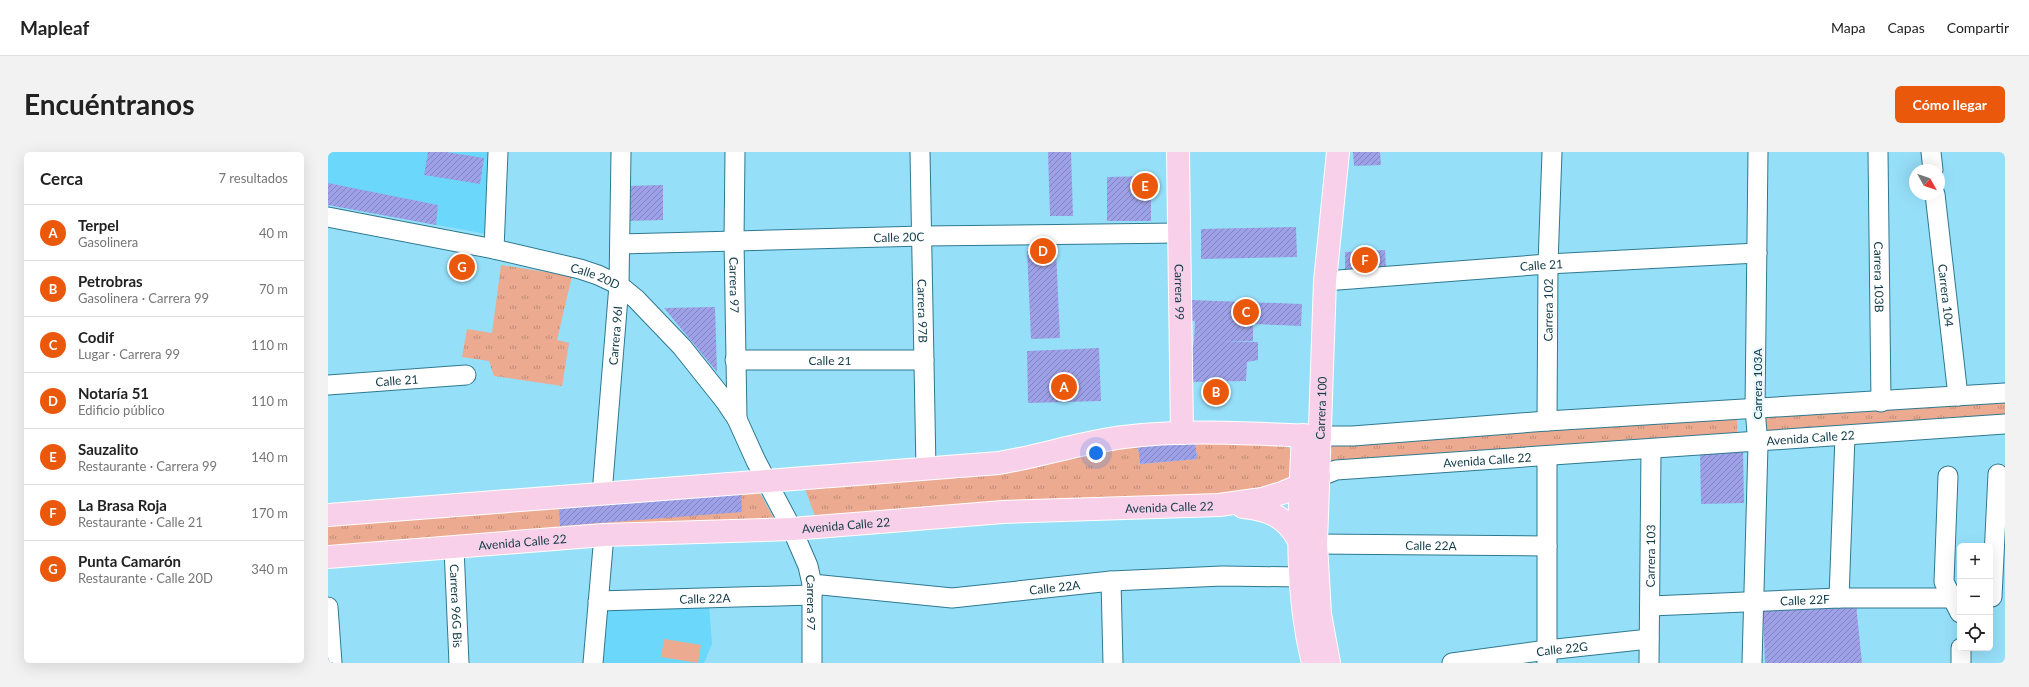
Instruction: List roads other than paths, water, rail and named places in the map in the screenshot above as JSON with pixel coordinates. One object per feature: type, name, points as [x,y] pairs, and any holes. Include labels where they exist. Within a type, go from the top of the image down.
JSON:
[{"type":"main road","name":"Carrera 99","points":[[1178,152],[1182,433]]},
{"type":"main road","name":"Carrera 100","points":[[1313,663],[1303,614],[1299,577],[1307,541],[1312,436],[1338,152]]},
{"type":"main road","points":[[328,515],[999,463],[1111,439],[1182,433],[1312,436]]},
{"type":"main road","name":"Avenida Calle 22","points":[[328,557],[604,535],[792,529],[1004,512],[1220,504],[1262,499],[1310,480]]},
{"type":"main road","points":[[1220,504],[1267,510],[1285,521],[1307,541]]},
{"type":"main road","name":"Carrera 100","points":[[1307,541],[1329,663]]},
{"type":"street","points":[[494,249],[498,152]]},
{"type":"street","name":"Carrera 96I","points":[[602,494],[619,285],[621,152]]},
{"type":"street","name":"Carrera 97","points":[[735,152],[734,240],[737,419]]},
{"type":"street","name":"Carrera 97B","points":[[920,152],[926,469]]},
{"type":"street","name":"Carrera 102","points":[[1547,421],[1548,264],[1552,152]]},
{"type":"street","name":"Carrera 103A","points":[[1752,663],[1752,601],[1758,441],[1756,409],[1758,152]]},
{"type":"street","name":"Carrera 103B","points":[[1878,152],[1881,402]]},
{"type":"street","points":[[1931,152],[1932,164]]},
{"type":"street","name":"Carrera 104","points":[[1937,200],[1958,396]]},
{"type":"street","name":"Calle 20D","points":[[328,217],[494,249],[580,269],[598,275],[619,285],[654,316],[682,347],[737,419],[767,481]]},
{"type":"street","name":"Calle 20C","points":[[620,244],[922,236],[1179,233]]},
{"type":"street","name":"Calle 21","points":[[1326,280],[1548,264],[1757,253]]},
{"type":"street","name":"Calle 21","points":[[735,360],[924,360]]},
{"type":"street","name":"Calle 21","points":[[328,386],[466,375]]},
{"type":"street","points":[[1312,436],[1373,435],[1547,421],[1881,402],[2005,393]]},
{"type":"street","name":"Avenida Calle 22","points":[[1310,480],[1336,470],[1651,450],[2005,424]]},
{"type":"street","points":[[1839,598],[1845,436]]},
{"type":"street","name":"Carrera 103","points":[[1649,663],[1651,450]]},
{"type":"street","points":[[1547,457],[1547,656]]},
{"type":"street","points":[[1996,597],[1998,474]]},
{"type":"street","points":[[1948,476],[1944,582],[1957,603]]},
{"type":"street","name":"Carrera 97","points":[[767,481],[792,529],[808,566],[812,590],[812,663]]},
{"type":"street","points":[[593,663],[604,535]]},
{"type":"street","name":"Calle 22A","points":[[1307,541],[1546,546]]},
{"type":"street","name":"Carrera 96G Bis","points":[[454,548],[459,663]]},
{"type":"street","name":"Calle 22A","points":[[598,601],[812,590],[952,598],[1112,581],[1222,576],[1299,577]]},
{"type":"street","points":[[1112,581],[1113,663]]},
{"type":"street","name":"Calle 22F","points":[[1650,606],[1839,598],[1957,603]]},
{"type":"street","points":[[328,608],[332,663]]},
{"type":"street","name":"Calle 22G","points":[[1452,663],[1547,656],[1649,640]]},
{"type":"street","points":[[1961,651],[1961,663]]},
{"type":"place","name":"Sauzalito","points":[[1145,186]]},
{"type":"place","name":"Notaría 51","points":[[1043,251]]},
{"type":"place","name":"La Brasa Roja","points":[[1365,260]]},
{"type":"place","name":"Punta Camarón","points":[[462,267]]},
{"type":"place","name":"Codif","points":[[1246,312]]},
{"type":"place","name":"Terpel","points":[[1064,387]]},
{"type":"place","name":"Petrobras","points":[[1216,392]]}]
